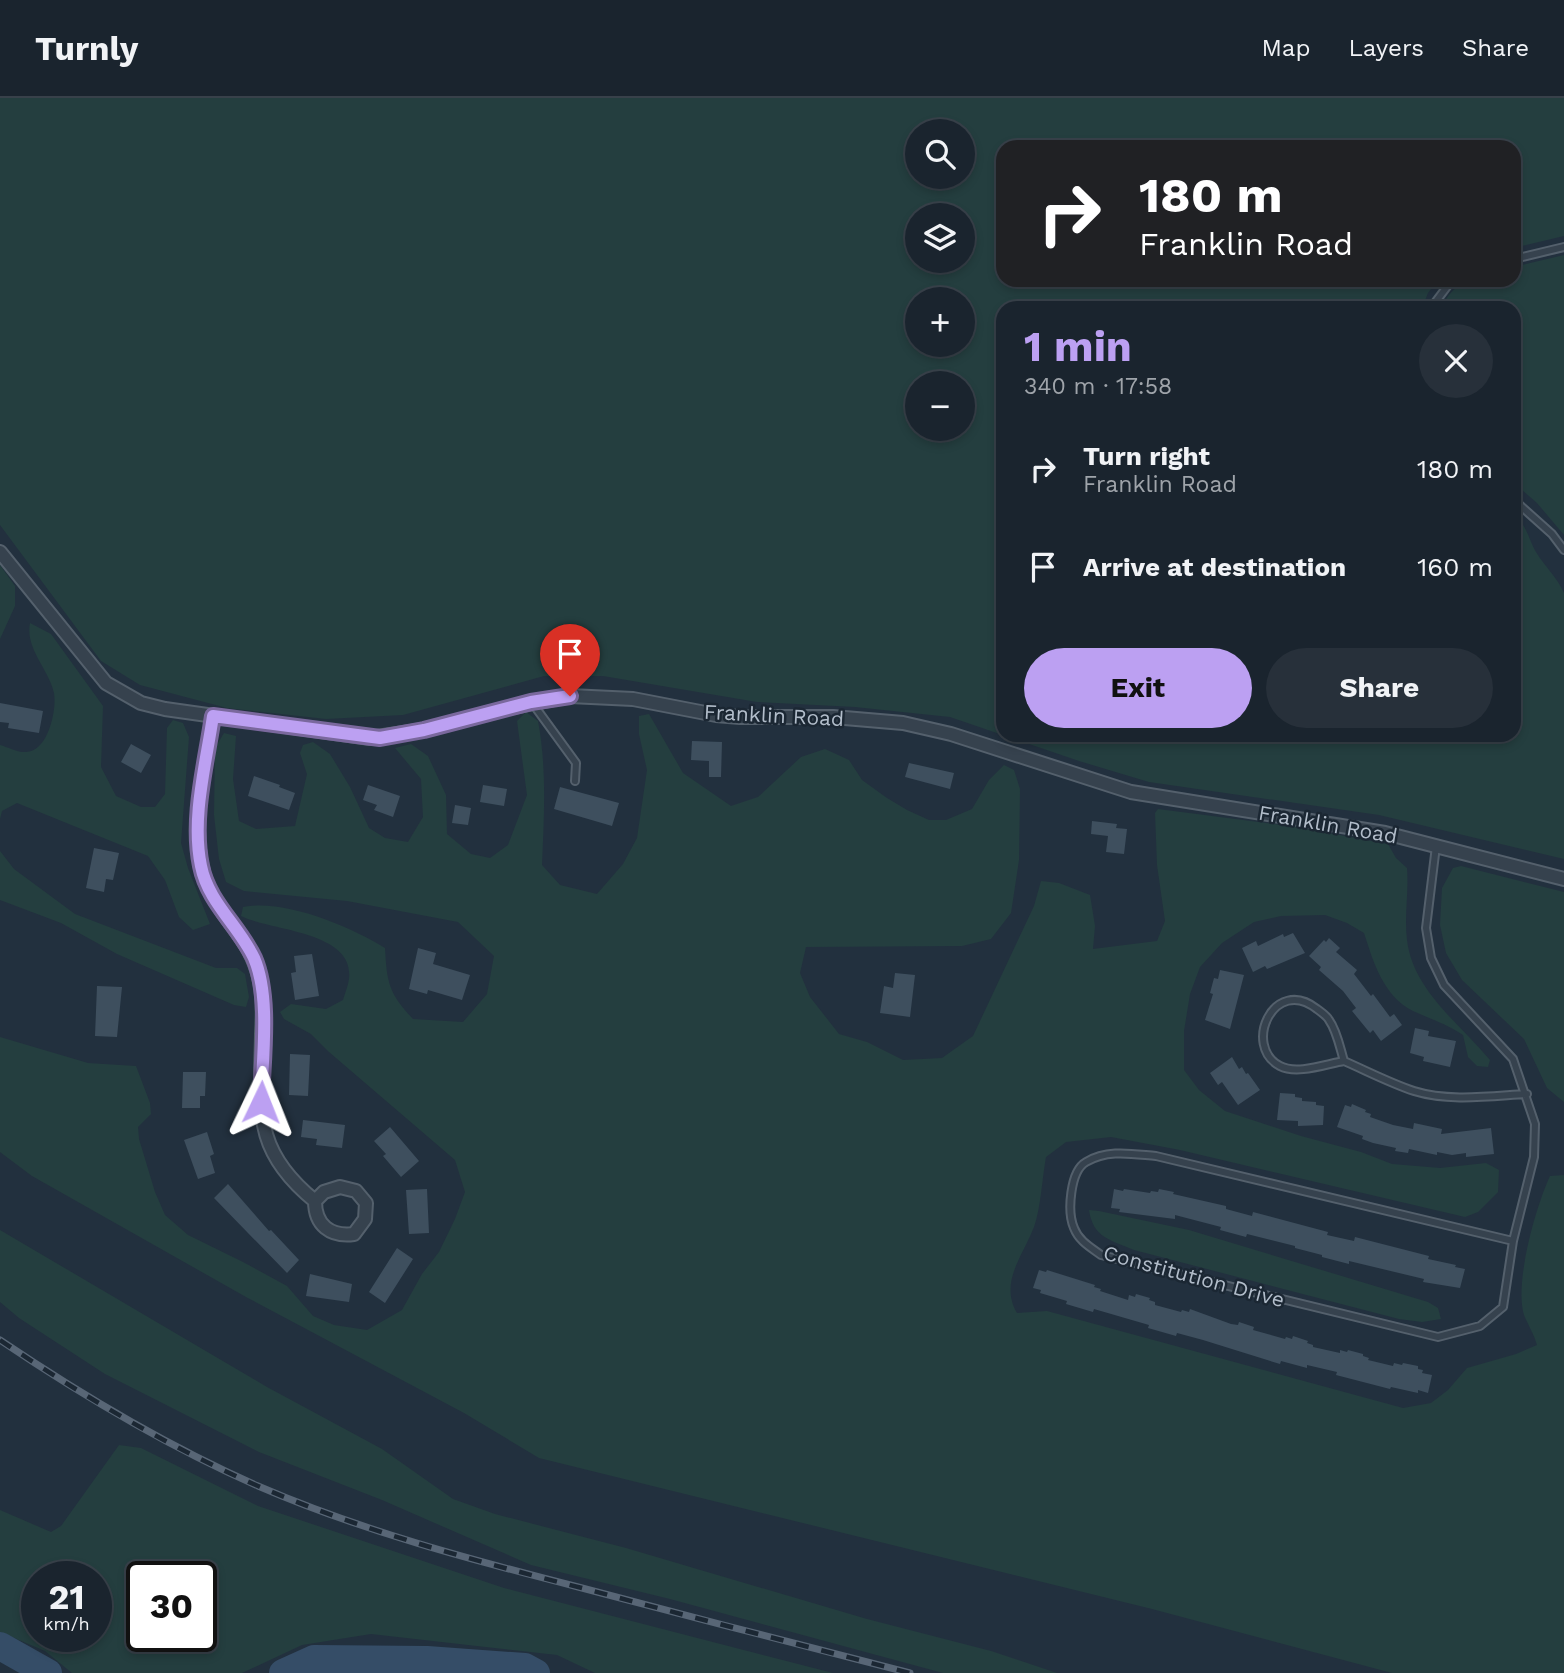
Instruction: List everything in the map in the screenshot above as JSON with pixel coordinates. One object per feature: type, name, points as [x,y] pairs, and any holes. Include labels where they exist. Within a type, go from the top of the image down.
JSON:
[{"type":"street","name":"Franklin Road","points":[[0,552],[110,686],[147,705],[380,738],[424,730],[531,702],[580,696],[633,699],[716,715],[833,717],[903,723],[951,734],[1131,792],[1385,833],[1564,879]]},
{"type":"street","points":[[213,716],[198,823],[202,869],[223,913],[244,939],[255,961],[261,985],[261,1115],[269,1147],[294,1183],[315,1201],[319,1221],[331,1232],[354,1234],[365,1219],[366,1203],[363,1196],[347,1187],[332,1188],[315,1201]]},
{"type":"lane","points":[[1521,257],[1564,247]]},
{"type":"lane","points":[[1434,301],[1446,287]]},
{"type":"lane","points":[[1521,506],[1552,534],[1564,550]]},
{"type":"lane","points":[[531,702],[576,763],[575,782]]},
{"type":"lane","name":"Constitution Drive","points":[[1436,846],[1426,928],[1431,958],[1444,985],[1513,1059],[1535,1124],[1534,1157],[1513,1241],[1503,1307],[1480,1326],[1438,1337],[1101,1255],[1082,1242],[1074,1229],[1069,1209],[1074,1180],[1083,1163],[1117,1152],[1156,1156],[1513,1241]]},
{"type":"lane","points":[[1344,1061],[1329,1019],[1306,1000],[1288,1000],[1274,1007],[1265,1020],[1263,1038],[1270,1056],[1280,1066],[1294,1069],[1344,1061],[1415,1091],[1437,1095],[1527,1094]]},
{"type":"green space","points":[[0,98],[1564,98],[1564,236],[1521,246],[1521,140],[996,140],[996,287],[1433,287],[1425,301],[996,301],[996,733],[950,717],[855,707],[757,702],[603,676],[544,676],[403,715],[326,719],[227,708],[140,685],[101,661],[0,525]]},
{"type":"green space","points":[[1564,255],[1564,535],[1537,503],[1521,489],[1521,301],[1445,301],[1457,287],[1521,287],[1521,265]]},
{"type":"green space","points":[[1521,522],[1536,552],[1564,593],[1564,859],[1379,815],[1149,782],[1023,742],[1521,742]]},
{"type":"green space","points":[[0,565],[15,586],[15,606],[0,639]]},
{"type":"green space","points":[[30,623],[51,634],[103,706],[101,767],[116,796],[141,807],[155,807],[165,794],[167,728],[173,720],[183,723],[189,737],[181,843],[210,924],[193,930],[179,917],[165,880],[148,856],[17,803],[2,811],[0,819],[0,745],[20,752],[34,750],[45,738],[54,709],[54,693],[31,642]]},
{"type":"green space","points":[[526,712],[538,721],[543,757],[542,865],[560,885],[597,894],[623,864],[637,838],[647,770],[639,734],[639,716],[649,714],[683,773],[731,806],[758,797],[801,757],[825,749],[849,760],[862,780],[887,798],[929,820],[946,820],[972,809],[989,780],[1004,765],[1014,770],[1020,789],[1019,860],[1011,913],[991,939],[962,946],[806,947],[800,973],[810,997],[839,1034],[867,1042],[903,1060],[942,1058],[973,1036],[1034,906],[1041,881],[1059,883],[1090,895],[1095,926],[1093,949],[1157,941],[1165,921],[1157,865],[1155,813],[1158,809],[1296,827],[1388,844],[1396,858],[1407,868],[1407,940],[1418,975],[1439,1005],[1490,1060],[1488,1067],[1477,1066],[1468,1057],[1463,1035],[1413,1011],[1394,996],[1381,977],[1364,933],[1325,915],[1281,916],[1254,922],[1222,943],[1200,967],[1190,994],[1184,1031],[1184,1070],[1199,1090],[1225,1111],[1392,1164],[1440,1168],[1486,1163],[1499,1170],[1498,1192],[1478,1212],[1465,1217],[1180,1150],[1111,1137],[1066,1142],[1046,1157],[1034,1227],[1012,1280],[1012,1302],[1017,1313],[1047,1311],[1403,1408],[1431,1403],[1448,1390],[1467,1368],[1537,1345],[1524,1315],[1524,1265],[1533,1225],[1550,1176],[1564,1175],[1564,1673],[1392,1673],[1152,1609],[539,1458],[464,1413],[246,1297],[32,1176],[0,1152],[0,1037],[88,1063],[136,1066],[150,1103],[151,1114],[138,1127],[139,1139],[165,1215],[188,1235],[287,1286],[313,1316],[334,1325],[367,1330],[402,1310],[422,1274],[439,1252],[465,1192],[455,1160],[311,1034],[284,1019],[280,1012],[291,1004],[326,1009],[343,1000],[349,979],[347,963],[339,951],[308,935],[241,916],[243,907],[278,907],[316,916],[354,931],[385,948],[387,971],[394,995],[413,1019],[463,1022],[487,994],[494,956],[458,922],[347,901],[244,891],[226,882],[219,859],[214,815],[215,748],[224,733],[236,736],[233,779],[239,821],[256,829],[295,826],[307,774],[300,753],[303,745],[313,742],[330,754],[350,787],[369,828],[385,838],[408,842],[423,817],[421,779],[395,748],[411,744],[428,756],[446,795],[447,834],[471,854],[490,858],[508,845],[527,795],[517,721]]},
{"type":"green space","points":[[0,851],[14,869],[75,914],[216,968],[237,968],[245,974],[249,997],[246,1007],[234,1005],[117,954],[61,923],[0,900]]},
{"type":"green space","points":[[1461,866],[1564,892],[1564,1102],[1547,1088],[1524,1039],[1462,980],[1446,953],[1440,925],[1442,888],[1453,868]]},
{"type":"green space","points":[[1089,1210],[1189,1230],[1428,1302],[1438,1308],[1441,1319],[1422,1322],[1399,1319],[1134,1250],[1104,1237],[1094,1227]]},
{"type":"green space","points":[[0,1230],[267,1387],[382,1449],[453,1499],[495,1514],[626,1548],[867,1619],[991,1651],[1057,1673],[943,1673],[670,1599],[531,1565],[382,1500],[259,1452],[105,1374],[19,1318],[0,1302]]},
{"type":"green space","points":[[119,1445],[141,1448],[258,1506],[504,1588],[833,1673],[595,1673],[557,1655],[371,1634],[302,1645],[242,1673],[72,1673],[46,1652],[112,1652],[112,1561],[21,1561],[21,1641],[0,1632],[0,1510],[51,1532],[61,1526]]},
{"type":"building","points":[[0,703],[43,711],[39,733],[8,728],[9,723],[0,722]]},
{"type":"building","points":[[692,741],[722,742],[721,777],[709,777],[709,761],[691,760]]},
{"type":"building","points":[[131,744],[151,755],[141,773],[121,762]]},
{"type":"building","points":[[909,763],[954,773],[950,789],[905,777]]},
{"type":"building","points":[[254,776],[295,793],[289,810],[248,796]]},
{"type":"building","points":[[368,785],[400,796],[393,817],[374,810],[377,805],[363,800]]},
{"type":"building","points":[[483,785],[507,789],[504,806],[480,802]]},
{"type":"building","points":[[560,787],[619,803],[612,826],[554,809]]},
{"type":"building","points":[[455,805],[471,808],[468,825],[452,823]]},
{"type":"building","points":[[1092,821],[1117,824],[1116,828],[1127,829],[1124,854],[1106,852],[1108,836],[1091,834]]},
{"type":"building","points":[[94,848],[119,853],[113,880],[106,879],[104,892],[86,888]]},
{"type":"building","points":[[1293,933],[1305,953],[1253,972],[1242,948],[1256,941],[1258,946],[1283,934],[1284,937]]},
{"type":"building","points":[[1329,938],[1340,948],[1336,952],[1357,970],[1354,974],[1371,996],[1373,994],[1390,1017],[1394,1014],[1402,1025],[1381,1041],[1373,1030],[1370,1033],[1352,1011],[1356,1008],[1343,991],[1319,970],[1321,967],[1309,956]]},
{"type":"building","points":[[418,948],[436,953],[433,964],[470,975],[462,1000],[428,990],[427,994],[409,989]]},
{"type":"building","points":[[312,954],[319,996],[295,1000],[291,973],[296,972],[294,956]]},
{"type":"building","points":[[1220,970],[1244,975],[1230,1029],[1205,1020],[1213,994],[1210,993],[1214,978],[1218,979]]},
{"type":"building","points":[[895,973],[915,975],[910,1017],[880,1013],[884,986],[893,988]]},
{"type":"building","points":[[97,986],[122,987],[117,1037],[95,1036]]},
{"type":"building","points":[[1415,1028],[1429,1031],[1428,1036],[1456,1041],[1450,1067],[1423,1061],[1424,1057],[1410,1053]]},
{"type":"building","points":[[290,1054],[310,1055],[308,1096],[289,1095]]},
{"type":"building","points":[[1232,1057],[1239,1069],[1242,1067],[1246,1074],[1248,1073],[1260,1090],[1238,1105],[1222,1082],[1218,1085],[1210,1073]]},
{"type":"building","points":[[183,1072],[206,1072],[205,1096],[200,1096],[200,1108],[182,1108]]},
{"type":"building","points":[[1280,1093],[1295,1094],[1295,1097],[1302,1098],[1302,1101],[1316,1102],[1316,1105],[1324,1106],[1323,1125],[1298,1126],[1298,1121],[1277,1120]]},
{"type":"building","points":[[1352,1104],[1366,1110],[1365,1112],[1371,1114],[1370,1117],[1393,1125],[1413,1129],[1414,1123],[1442,1129],[1441,1134],[1491,1128],[1494,1154],[1466,1157],[1466,1153],[1452,1155],[1437,1152],[1437,1155],[1409,1149],[1408,1153],[1395,1151],[1396,1148],[1373,1143],[1362,1139],[1363,1136],[1337,1127],[1345,1105],[1351,1107]]},
{"type":"building","points":[[303,1120],[345,1125],[342,1148],[316,1145],[317,1139],[301,1137]]},
{"type":"building","points":[[390,1127],[419,1161],[401,1177],[374,1141]]},
{"type":"building","points":[[207,1132],[214,1154],[210,1156],[215,1173],[198,1179],[184,1140]]},
{"type":"building","points":[[228,1184],[269,1231],[271,1230],[299,1260],[287,1273],[214,1198]]},
{"type":"building","points":[[427,1189],[429,1233],[409,1234],[406,1190]]},
{"type":"building","points":[[1114,1189],[1150,1193],[1158,1192],[1159,1189],[1174,1192],[1173,1194],[1226,1206],[1226,1209],[1252,1216],[1253,1212],[1328,1232],[1327,1235],[1354,1241],[1355,1237],[1429,1256],[1428,1259],[1465,1269],[1460,1288],[1423,1282],[1424,1279],[1349,1261],[1349,1264],[1295,1246],[1247,1234],[1246,1237],[1220,1230],[1221,1227],[1175,1215],[1175,1219],[1119,1212],[1120,1209],[1111,1208]]},
{"type":"building","points":[[397,1248],[413,1259],[385,1303],[369,1292]]},
{"type":"building","points":[[1039,1270],[1095,1285],[1100,1291],[1128,1300],[1129,1295],[1135,1297],[1136,1294],[1150,1298],[1155,1305],[1181,1312],[1189,1312],[1190,1309],[1231,1324],[1238,1325],[1239,1322],[1254,1327],[1253,1330],[1285,1339],[1292,1339],[1293,1336],[1308,1341],[1313,1347],[1340,1353],[1340,1350],[1348,1350],[1363,1354],[1368,1360],[1393,1366],[1394,1363],[1403,1363],[1418,1366],[1418,1369],[1423,1370],[1422,1373],[1432,1375],[1428,1393],[1390,1389],[1307,1365],[1307,1368],[1281,1361],[1280,1364],[1203,1340],[1148,1328],[1149,1325],[1094,1309],[1093,1312],[1066,1304],[1067,1301],[1040,1293],[1041,1290],[1033,1288]]},
{"type":"building","points":[[310,1274],[352,1284],[349,1302],[306,1296]]},
{"type":"waterway","points":[[0,1646],[48,1673]]},
{"type":"waterway","points":[[283,1673],[314,1659],[427,1660],[525,1667],[536,1673]]},
{"type":"railway","points":[[0,1340],[158,1437],[224,1471],[337,1517],[500,1567],[910,1673]]},
{"type":"route","points":[[261,1102],[261,985],[255,961],[244,939],[223,913],[210,890],[198,848],[198,823],[213,716],[380,738],[459,722],[531,702],[570,696]]}]
